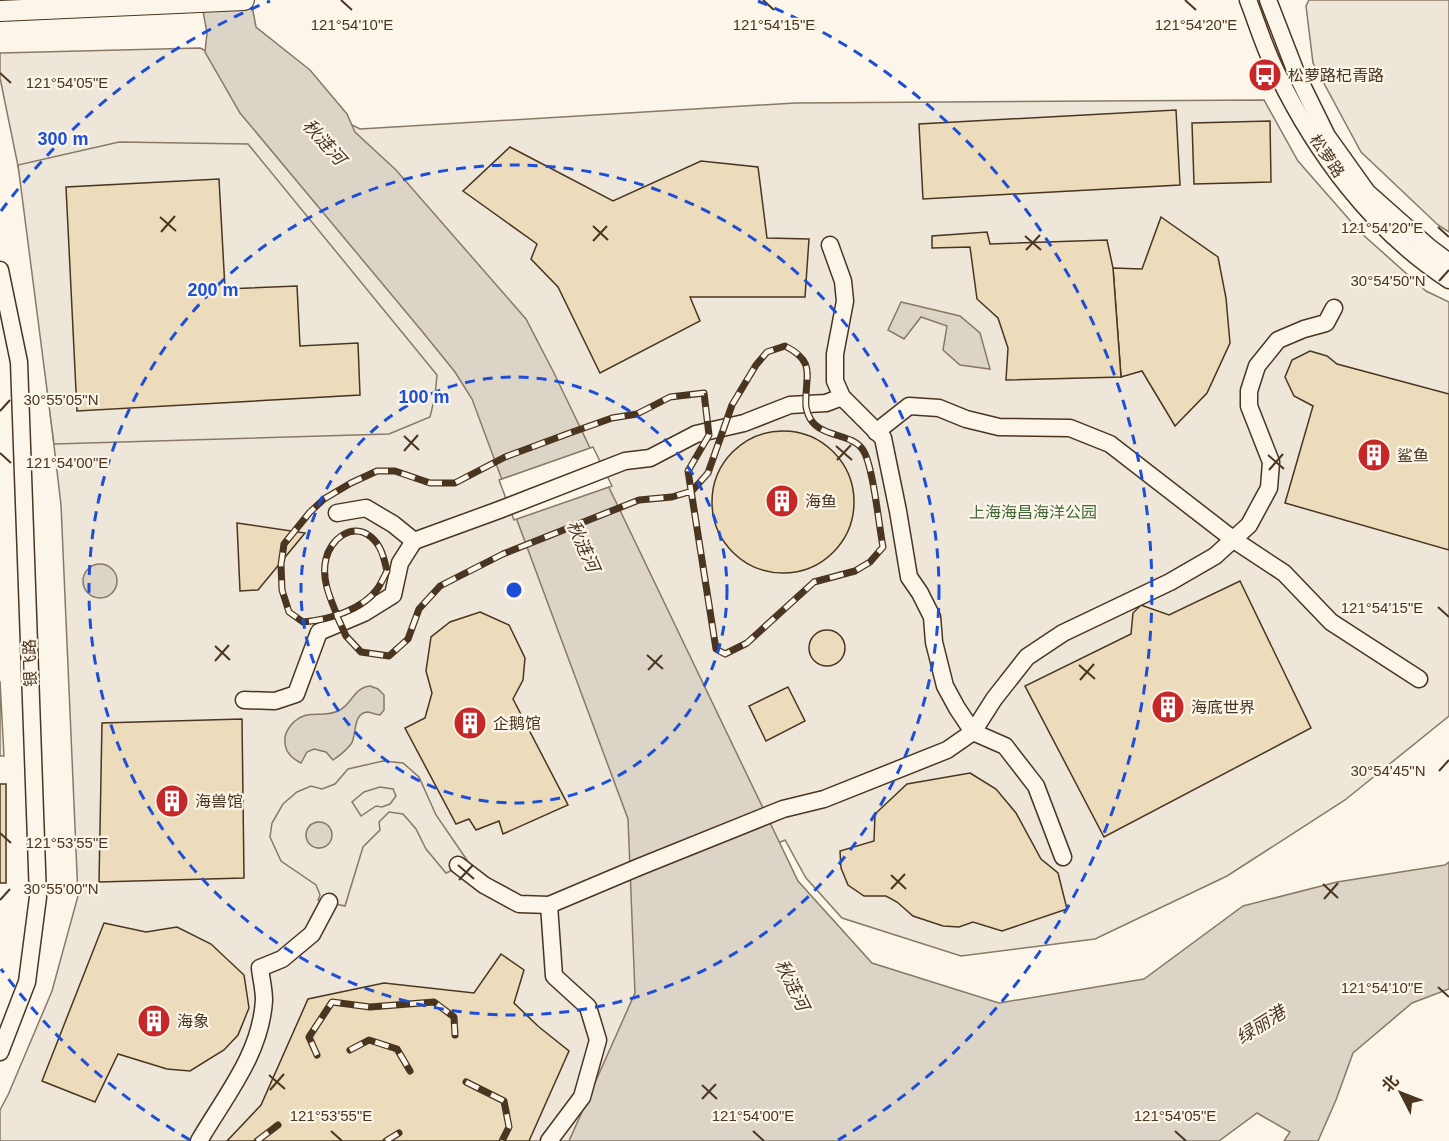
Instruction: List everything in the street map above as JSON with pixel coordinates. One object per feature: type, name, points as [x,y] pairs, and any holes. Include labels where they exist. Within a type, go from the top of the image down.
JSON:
[{"type":"main road","points":[[0,11],[244,0]]},
{"type":"street","name":"松萝路","points":[[1248,0],[1274,68],[1298,112],[1341,177],[1359,201],[1389,231],[1449,280]]},
{"type":"street","name":"松萝路","points":[[1268,0],[1297,75],[1327,136],[1366,192],[1449,262]]},
{"type":"street","points":[[830,245],[843,281],[845,301],[839,324],[835,381],[842,397],[883,438],[909,577],[932,617],[934,642],[945,686],[973,732],[1005,747],[1036,786],[1063,857]]},
{"type":"street","name":"银飞路","points":[[0,270],[19,362],[38,897],[27,982],[0,1052]]},
{"type":"street","points":[[458,865],[484,885],[519,904],[549,905],[783,809],[824,799],[946,750],[973,732],[994,699],[1027,657],[1064,633],[1170,582],[1215,556],[1249,525],[1269,488],[1271,462],[1249,406],[1249,392],[1257,366],[1278,340],[1326,323],[1334,308]]},
{"type":"street","points":[[244,700],[275,701],[296,694],[319,632],[364,613],[393,595],[400,563],[414,541],[625,461],[650,459],[696,434],[744,423],[790,405],[826,403],[842,397]]},
{"type":"street","points":[[876,432],[909,406],[939,408],[966,419],[999,427],[1070,428],[1110,444],[1234,540],[1284,573],[1331,622],[1419,679]]},
{"type":"street","points":[[337,513],[366,508],[393,524],[414,541]]},
{"type":"street","points":[[200,1141],[248,1062],[260,1026],[264,998],[260,968],[282,959],[312,934],[329,902]]},
{"type":"street","points":[[549,905],[554,976],[588,1007],[598,1040],[582,1097],[549,1141]]},
{"type":"green space","points":[[1309,0],[1449,0],[1449,232],[1438,225],[1361,152],[1313,63],[1306,6]]},
{"type":"green space","name":"上海海昌海洋公园","points":[[200,48],[360,129],[795,103],[1264,100],[1298,161],[1361,233],[1426,291],[1449,302],[1449,716],[1345,800],[1227,876],[1095,939],[961,956],[842,918],[806,878],[785,840],[653,897],[648,1004],[574,1141],[0,1141],[0,1110],[52,991],[78,896],[61,505],[25,200],[0,78],[0,53]]},
{"type":"green space","points":[[0,681],[4,756],[0,756]]},
{"type":"shaded area","points":[[119,142],[248,144],[437,375],[430,417],[389,434],[54,444],[18,165]]},
{"type":"shaded area","points":[[383,761],[403,763],[419,777],[436,815],[469,863],[446,873],[426,849],[416,829],[403,814],[389,812],[379,822],[380,830],[363,847],[345,906],[318,900],[320,895],[316,885],[281,861],[270,837],[272,823],[283,804],[297,792],[311,786],[322,789],[335,784],[348,769]],"holes":[[[380,787],[393,789],[396,796],[390,804],[382,807],[376,806],[361,816],[352,802],[364,792]],[[317,822],[330,840],[325,846],[318,848],[311,845],[306,835],[310,825]]]},
{"type":"water","points":[[201,0],[251,0],[256,27],[310,70],[347,114],[355,132],[396,170],[526,319],[798,881],[872,963],[999,1003],[1144,979],[1243,906],[1337,882],[1445,865],[1449,862],[1449,989],[1412,1003],[1353,1053],[1318,1141],[1284,1141],[1290,1132],[1257,1113],[1219,1141],[569,1141],[635,993],[628,819],[472,399],[455,372],[421,330],[240,113],[205,52],[207,33]]},
{"type":"water","points":[[901,302],[960,316],[980,333],[990,369],[960,365],[943,350],[947,326],[921,317],[904,339],[888,330]]},
{"type":"water","points":[[100,564],[112,569],[117,581],[112,593],[100,598],[88,593],[83,581],[88,569]]},
{"type":"water","points":[[370,686],[378,689],[384,695],[384,710],[380,715],[367,712],[359,717],[349,747],[333,760],[326,752],[314,749],[307,752],[301,763],[290,755],[285,746],[286,733],[297,720],[303,716],[338,711],[347,705],[356,693]]},
{"type":"water","points":[[319,822],[328,826],[332,835],[328,844],[319,848],[310,844],[306,835],[310,826]]},
{"type":"pier","points":[[593,447],[612,486],[514,520],[499,480]]},
{"type":"building","points":[[1176,110],[1180,185],[923,199],[919,124]]},
{"type":"building","points":[[1270,121],[1271,182],[1194,184],[1192,123]]},
{"type":"building","points":[[510,147],[613,201],[701,161],[758,167],[767,238],[809,239],[805,297],[690,297],[700,321],[600,373],[558,287],[531,259],[537,244],[463,191]]},
{"type":"building","points":[[219,179],[225,289],[297,286],[300,346],[358,343],[360,395],[77,411],[66,187]]},
{"type":"building","points":[[1161,217],[1218,257],[1226,298],[1230,343],[1207,393],[1175,426],[1142,371],[1121,377],[1113,268],[1142,269]]},
{"type":"building","points":[[987,232],[990,244],[1107,240],[1113,268],[1121,377],[1006,380],[1008,348],[998,318],[977,299],[970,247],[932,248],[932,236]]},
{"type":"building","name":"鲨鱼","points":[[1310,351],[1327,356],[1337,364],[1449,394],[1449,550],[1285,503],[1313,406],[1294,396],[1285,377],[1292,360]]},
{"type":"building","name":"海鱼","points":[[783,431],[810,436],[833,452],[849,475],[854,502],[849,529],[833,552],[810,568],[783,573],[756,568],[733,552],[717,529],[712,502],[717,475],[733,452],[756,436]]},
{"type":"building","points":[[237,523],[305,533],[258,590],[240,591]]},
{"type":"building","name":"海底世界","points":[[1240,581],[1311,728],[1104,837],[1025,686],[1131,634],[1133,613],[1141,605],[1169,615]]},
{"type":"building","name":"企鹅馆","points":[[480,612],[509,625],[525,658],[523,680],[513,699],[568,805],[503,834],[499,821],[476,830],[469,819],[456,824],[405,728],[425,718],[432,693],[426,671],[431,637],[450,622]]},
{"type":"building","points":[[827,630],[840,635],[845,648],[840,661],[827,666],[814,661],[809,648],[814,635]]},
{"type":"building","points":[[788,687],[805,721],[766,741],[749,706]]},
{"type":"building","name":"海兽馆","points":[[242,719],[244,878],[99,882],[102,723]]},
{"type":"building","points":[[970,773],[996,789],[1016,813],[1041,859],[1058,873],[1067,909],[1002,931],[973,922],[959,927],[943,926],[913,916],[886,896],[864,896],[848,885],[841,868],[840,851],[874,841],[875,814],[907,784]]},
{"type":"building","points":[[0,784],[6,784],[6,883],[0,883]]},
{"type":"building","name":"海象","points":[[104,923],[146,932],[177,927],[211,944],[244,975],[249,1008],[238,1035],[224,1050],[190,1071],[167,1069],[118,1054],[95,1102],[42,1081]]},
{"type":"building","points":[[501,954],[524,970],[514,1003],[569,1051],[529,1141],[227,1141],[261,1105],[308,999],[384,983],[474,993]]},
{"type":"railway","points":[[806,407],[807,371],[802,358],[785,346],[767,352],[756,365],[732,405],[708,473],[692,491],[672,497],[639,500],[503,554],[440,586],[419,609],[408,639],[389,656],[361,652],[346,636],[337,616],[337,615],[332,602],[327,588],[325,581],[326,559],[332,545],[349,532],[364,533],[378,544],[387,571],[371,596],[354,608],[344,612],[334,616],[323,619],[303,622],[289,612],[282,590],[281,565],[284,544],[310,512],[324,499],[351,483],[377,471],[395,471],[430,483],[455,483],[505,457],[567,434],[612,418],[637,414],[670,397],[704,393],[709,435],[688,471],[716,649],[725,654],[747,643],[814,582],[855,571],[870,562],[883,547],[873,482],[863,450],[852,441],[816,426],[810,419],[806,407]]},
{"type":"railway","points":[[317,1055],[309,1037],[332,1002],[370,1007],[434,1002],[454,1017],[455,1035]]},
{"type":"railway","points":[[350,1050],[369,1040],[397,1049],[410,1071]]},
{"type":"railway","points":[[466,1082],[504,1101],[509,1127],[502,1141]]},
{"type":"railway","points":[[257,1141],[278,1125]]},
{"type":"railway","points":[[386,1141],[399,1133]]},
{"type":"place","name":"松萝路杞青路","points":[[1265,75]]},
{"type":"place","name":"鲨鱼","points":[[1374,455]]},
{"type":"place","name":"海鱼","points":[[782,501]]},
{"type":"place","name":"海底世界","points":[[1168,707]]},
{"type":"place","name":"企鹅馆","points":[[470,723]]},
{"type":"place","name":"海兽馆","points":[[172,801]]},
{"type":"place","name":"海象","points":[[154,1021]]},
{"type":"water label","name":"秋涟河","points":[[324,142]]},
{"type":"water label","name":"秋涟河","points":[[583,546]]},
{"type":"water label","name":"秋涟河","points":[[792,985]]},
{"type":"water label","name":"绿丽港","points":[[1261,1025]]}]
